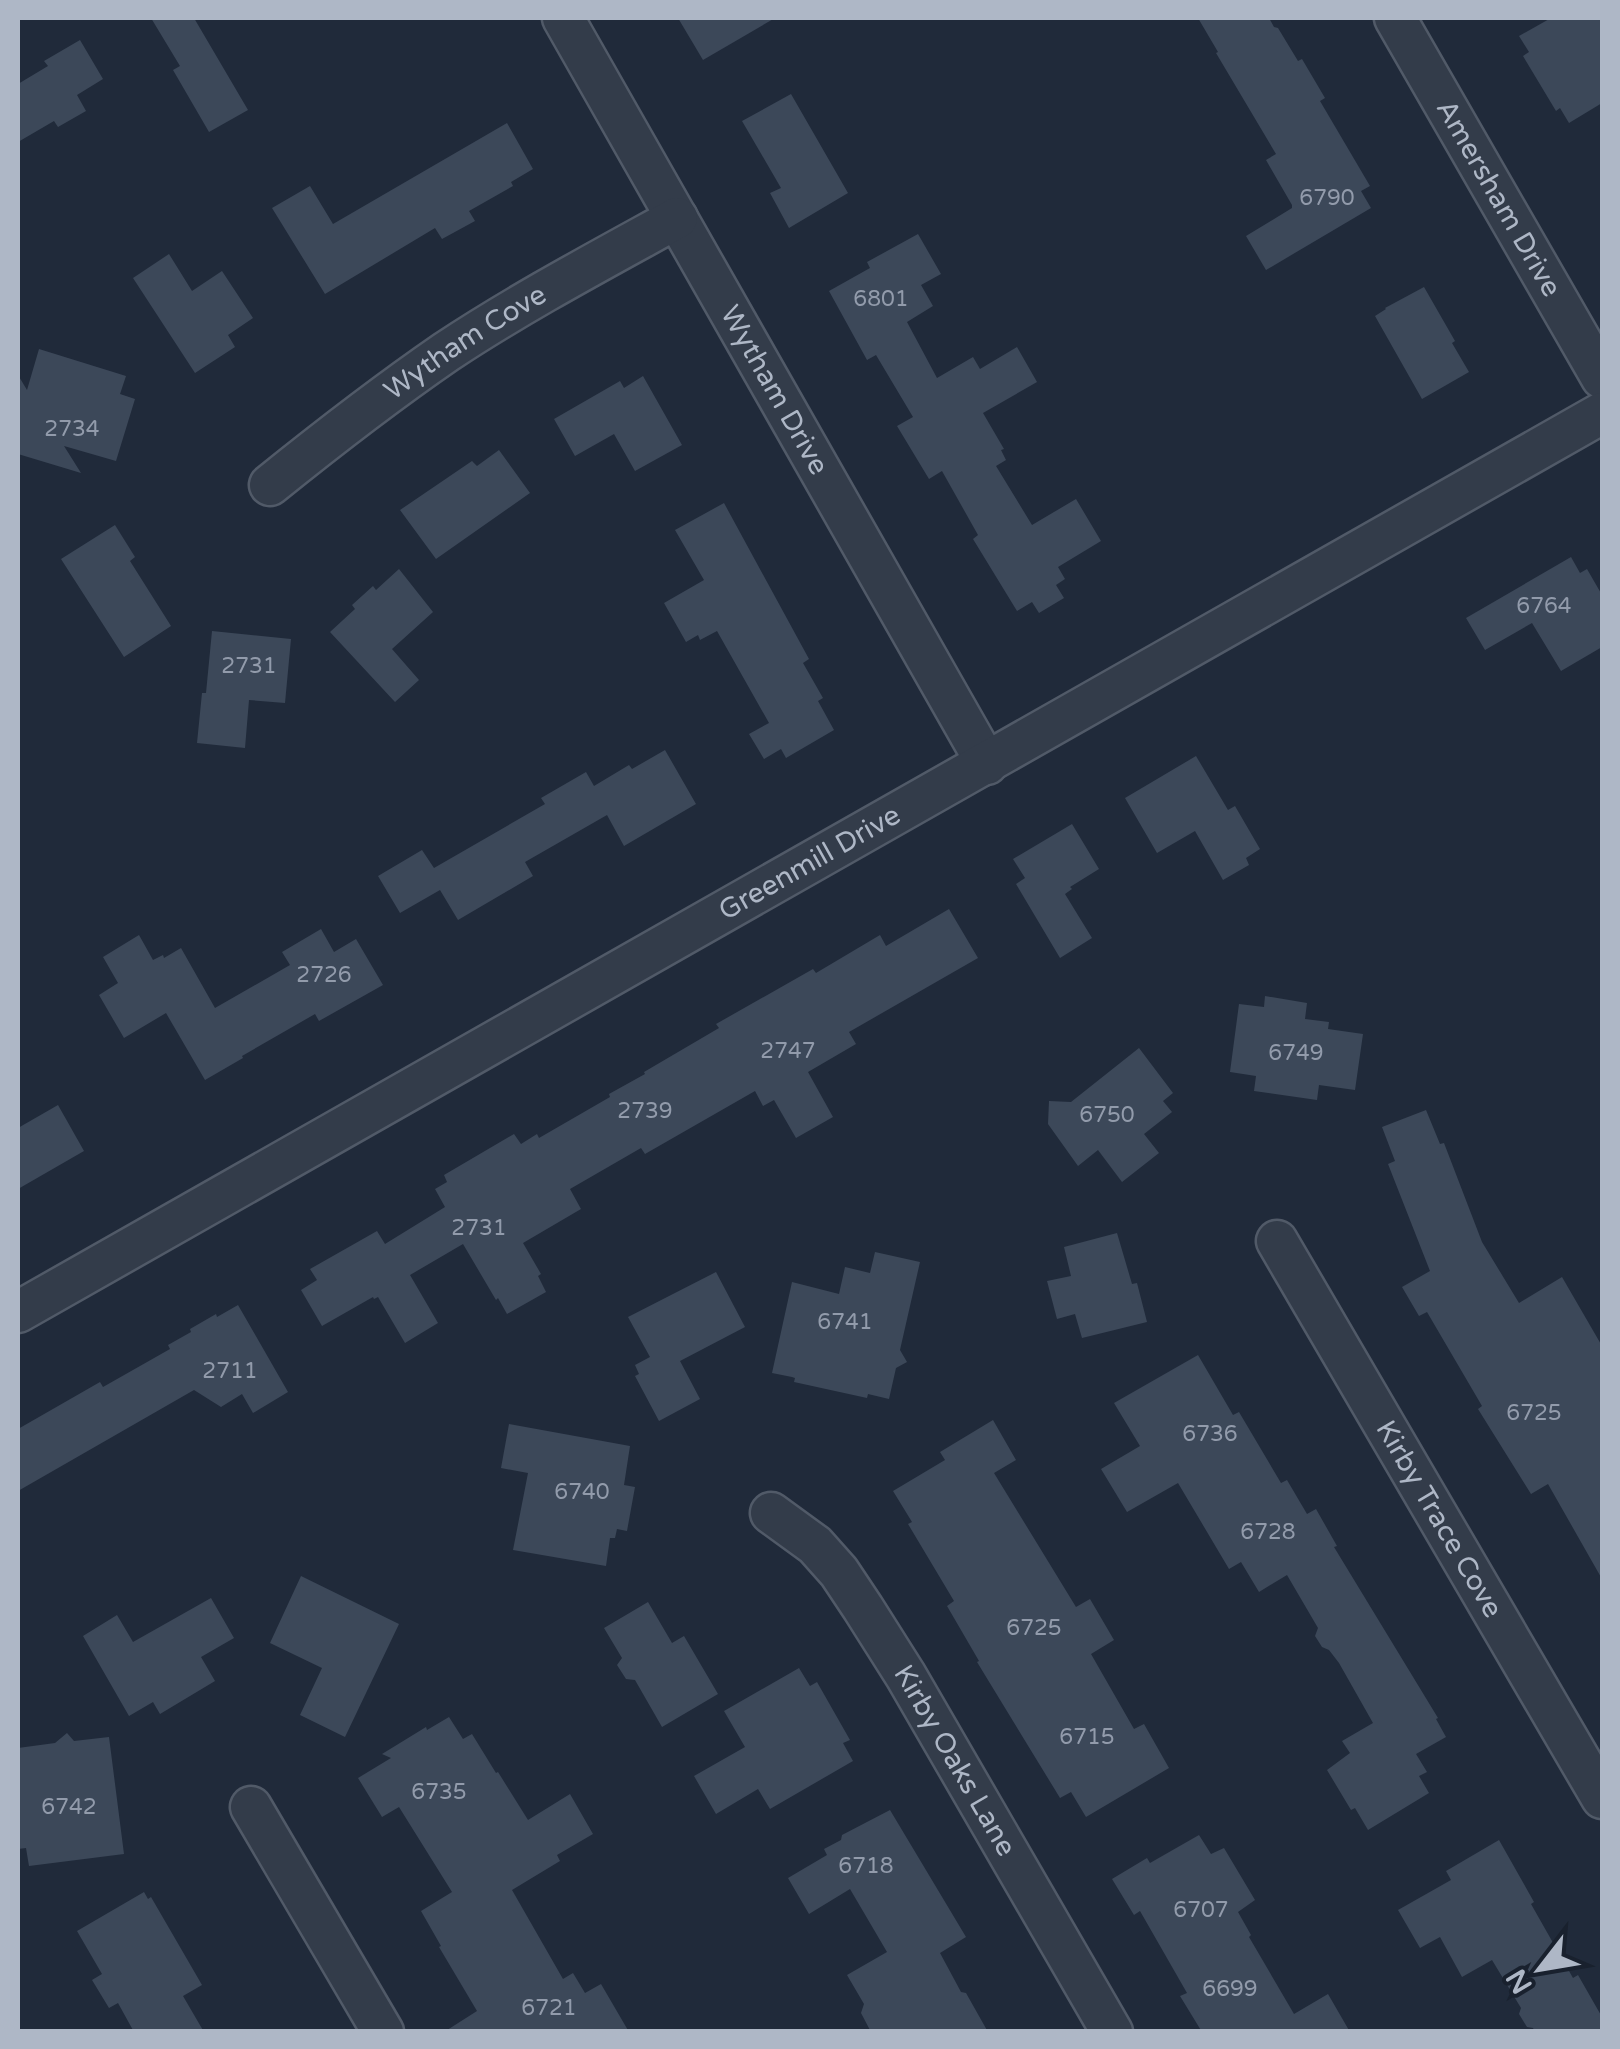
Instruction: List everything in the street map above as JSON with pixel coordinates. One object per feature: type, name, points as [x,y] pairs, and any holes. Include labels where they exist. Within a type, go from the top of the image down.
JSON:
[{"type":"street","name":"Wytham Drive","points":[[562,18],[987,764]]},
{"type":"street","name":"Amersham Drive","points":[[1394,18],[1602,378]]},
{"type":"street","name":"Wytham Cove","points":[[270,486],[390,391],[450,350],[677,218]]},
{"type":"street","name":"Greenmill Drive","points":[[18,1312],[1602,413]]},
{"type":"street","name":"Kirby Trace Cove","points":[[1277,1241],[1602,1798]]},
{"type":"street","name":"Kirby Oaks Lane","points":[[771,1513],[815,1545],[847,1584],[906,1676],[1112,2032]]},
{"type":"street","points":[[251,1807],[383,2032]]},
{"type":"building","points":[[151,18],[194,18],[248,110],[209,132],[173,70],[180,66]]},
{"type":"building","points":[[678,18],[775,18],[703,60]]},
{"type":"building","points":[[1198,18],[1269,18],[1298,61],[1302,59],[1325,98],[1320,101],[1370,186],[1361,191],[1371,208],[1266,270],[1246,236],[1292,205],[1266,160],[1276,154]]},
{"type":"building","points":[[1551,18],[1602,18],[1602,103],[1569,123],[1560,108],[1556,111],[1523,56],[1529,52],[1519,36]]},
{"type":"building","points":[[80,40],[103,79],[77,95],[86,111],[58,127],[54,121],[18,142],[18,84],[48,66],[44,61]]},
{"type":"building","points":[[791,94],[848,193],[789,228],[770,193],[781,188],[742,121]]},
{"type":"building","points":[[507,123],[533,169],[511,182],[513,186],[469,211],[475,221],[442,239],[435,228],[325,294],[272,208],[310,186],[333,224]]},
{"type":"building","points":[[918,234],[941,274],[921,285],[933,306],[907,322],[937,378],[973,357],[980,369],[1017,347],[1037,382],[983,413],[1004,449],[1001,450],[1006,460],[996,466],[1032,525],[1076,499],[1101,541],[1058,567],[1065,579],[1056,585],[1064,598],[1039,613],[1032,602],[1017,611],[973,539],[978,535],[942,471],[929,479],[897,426],[913,417],[876,355],[867,360],[829,291],[870,268],[867,262]]},
{"type":"building","points":[[169,254],[192,291],[222,271],[253,318],[228,335],[235,347],[195,373],[133,278]]},
{"type":"building","points":[[1424,287],[1469,372],[1422,399],[1375,316]]},
{"type":"building","points":[[39,349],[126,376],[120,394],[135,399],[116,461],[64,446],[81,473],[18,454],[18,375],[27,390]]},
{"type":"building","points":[[643,376],[682,445],[635,471],[614,434],[575,456],[554,419],[620,381],[624,388]]},
{"type":"building","points":[[499,450],[530,493],[436,559],[400,510],[472,461],[477,466]]},
{"type":"building","points":[[724,503],[809,659],[803,663],[823,698],[818,701],[834,730],[786,758],[781,749],[764,759],[749,734],[769,723],[717,631],[686,642],[664,603],[704,580],[675,530]]},
{"type":"building","points":[[115,525],[135,557],[130,561],[171,626],[124,657],[61,559]]},
{"type":"building","points":[[1571,557],[1580,573],[1587,569],[1602,595],[1602,647],[1561,671],[1532,623],[1485,650],[1466,618]]},
{"type":"building","points":[[399,569],[433,612],[392,649],[419,680],[395,702],[330,632],[355,609],[352,605]]},
{"type":"building","points":[[212,631],[291,639],[285,703],[249,700],[245,748],[197,743]]},
{"type":"building","points":[[665,750],[696,804],[624,846],[607,815],[525,862],[533,876],[458,920],[440,890],[400,913],[378,876],[422,850],[434,868],[545,804],[541,798],[586,772],[594,786]]},
{"type":"building","points":[[1196,756],[1228,810],[1235,806],[1260,849],[1246,858],[1249,865],[1223,880],[1195,831],[1157,853],[1125,798]]},
{"type":"building","points":[[1072,824],[1099,869],[1065,894],[1092,938],[1060,958],[1016,884],[1025,878],[1013,859]]},
{"type":"building","points":[[949,909],[978,958],[849,1032],[856,1044],[808,1072],[833,1117],[796,1138],[774,1100],[763,1106],[755,1091],[645,1154],[641,1148],[570,1189],[581,1209],[523,1243],[541,1274],[538,1276],[546,1292],[507,1314],[463,1244],[410,1275],[438,1323],[405,1343],[378,1297],[322,1326],[301,1290],[317,1280],[310,1269],[377,1231],[385,1244],[445,1207],[435,1189],[447,1182],[444,1175],[514,1134],[521,1144],[537,1134],[539,1138],[719,1028],[716,1024],[813,969],[816,973],[880,935],[886,946]]},
{"type":"building","points":[[321,929],[334,952],[356,939],[383,985],[319,1021],[315,1014],[205,1080],[166,1013],[124,1038],[99,995],[118,983],[103,957],[139,935],[153,960],[181,948],[215,1008],[290,965],[282,952]]},
{"type":"building","points":[[1265,996],[1307,1003],[1305,1019],[1329,1022],[1328,1029],[1363,1034],[1355,1090],[1319,1085],[1317,1100],[1254,1091],[1256,1076],[1230,1072],[1239,1004],[1264,1007]]},
{"type":"building","points":[[1139,1048],[1173,1093],[1163,1101],[1172,1112],[1144,1134],[1159,1153],[1122,1182],[1098,1150],[1078,1166],[1048,1124],[1049,1101],[1071,1102]]},
{"type":"building","points":[[58,1105],[84,1151],[18,1189],[18,1128]]},
{"type":"building","points":[[1426,1110],[1440,1144],[1444,1143],[1482,1242],[1519,1303],[1562,1277],[1602,1346],[1602,1579],[1548,1484],[1531,1494],[1478,1409],[1482,1406],[1427,1312],[1419,1316],[1402,1287],[1430,1271],[1388,1164],[1395,1161],[1382,1127]]},
{"type":"building","points":[[1117,1233],[1147,1322],[1082,1338],[1075,1314],[1057,1319],[1047,1281],[1071,1276],[1064,1247]]},
{"type":"building","points":[[875,1252],[920,1262],[900,1350],[907,1362],[896,1368],[889,1399],[794,1382],[795,1378],[772,1373],[792,1282],[839,1294],[845,1267],[870,1273]]},
{"type":"building","points":[[716,1272],[745,1327],[680,1361],[700,1399],[659,1421],[635,1376],[639,1374],[635,1365],[650,1357],[628,1317]]},
{"type":"building","points":[[238,1305],[288,1392],[253,1413],[242,1394],[221,1407],[194,1390],[18,1491],[18,1429],[100,1382],[103,1387],[170,1349],[168,1345],[191,1332],[190,1329]]},
{"type":"building","points":[[1198,1355],[1233,1415],[1239,1412],[1281,1483],[1287,1480],[1307,1514],[1316,1509],[1337,1546],[1334,1547],[1446,1737],[1416,1754],[1427,1772],[1419,1776],[1429,1793],[1368,1830],[1327,1770],[1350,1753],[1342,1741],[1373,1723],[1339,1663],[1315,1636],[1318,1628],[1287,1575],[1259,1592],[1241,1562],[1229,1569],[1178,1483],[1127,1512],[1101,1469],[1140,1446],[1114,1403]]},
{"type":"building","points":[[993,1420],[1016,1460],[994,1473],[1076,1607],[1090,1599],[1114,1640],[1091,1654],[1134,1729],[1144,1724],[1169,1768],[1086,1817],[1071,1792],[1060,1798],[977,1662],[947,1606],[954,1601],[893,1491],[945,1460],[940,1452]]},
{"type":"building","points":[[509,1424],[630,1446],[624,1485],[635,1487],[627,1531],[617,1529],[615,1538],[610,1538],[606,1566],[513,1550],[528,1473],[501,1468]]},
{"type":"building","points":[[301,1576],[399,1624],[345,1737],[300,1715],[322,1668],[270,1643]]},
{"type":"building","points":[[211,1598],[234,1638],[201,1657],[215,1681],[160,1714],[153,1702],[129,1716],[83,1636],[117,1615],[133,1642]]},
{"type":"building","points":[[648,1602],[672,1643],[684,1636],[718,1694],[662,1727],[635,1680],[626,1679],[617,1665],[622,1658],[604,1628]]},
{"type":"building","points":[[799,1668],[810,1686],[817,1682],[850,1740],[843,1743],[853,1761],[770,1809],[758,1789],[716,1814],[694,1776],[745,1747],[724,1711]]},
{"type":"building","points":[[449,1717],[463,1739],[472,1734],[528,1820],[570,1794],[593,1834],[557,1855],[560,1861],[512,1890],[563,1979],[573,1973],[585,1993],[601,1984],[629,2032],[444,2032],[477,2011],[421,1911],[452,1892],[399,1807],[382,1817],[358,1778],[391,1758],[382,1754]]},
{"type":"building","points":[[67,1733],[74,1741],[109,1737],[124,1854],[29,1866],[26,1848],[18,1849],[18,1748],[55,1743]]},
{"type":"building","points":[[890,1810],[966,1937],[940,1953],[988,2032],[871,2032],[861,2013],[864,2004],[847,1975],[887,1952],[850,1889],[809,1914],[788,1878],[827,1855],[824,1849],[841,1840],[842,1835]]},
{"type":"building","points":[[1199,1835],[1211,1854],[1224,1848],[1255,1900],[1238,1912],[1294,2014],[1328,1994],[1350,2032],[1202,2032],[1180,1996],[1187,1993],[1140,1911],[1134,1915],[1112,1879]]},
{"type":"building","points":[[1499,1840],[1573,1978],[1578,1975],[1602,2017],[1602,2032],[1535,2032],[1519,2014],[1521,2008],[1492,1960],[1462,1977],[1440,1937],[1420,1948],[1398,1910],[1451,1880],[1446,1871]]},
{"type":"building","points":[[144,1892],[148,1899],[151,1897],[202,1985],[183,1996],[204,2032],[134,2032],[118,2003],[109,2008],[92,1980],[102,1974],[77,1931]]}]
